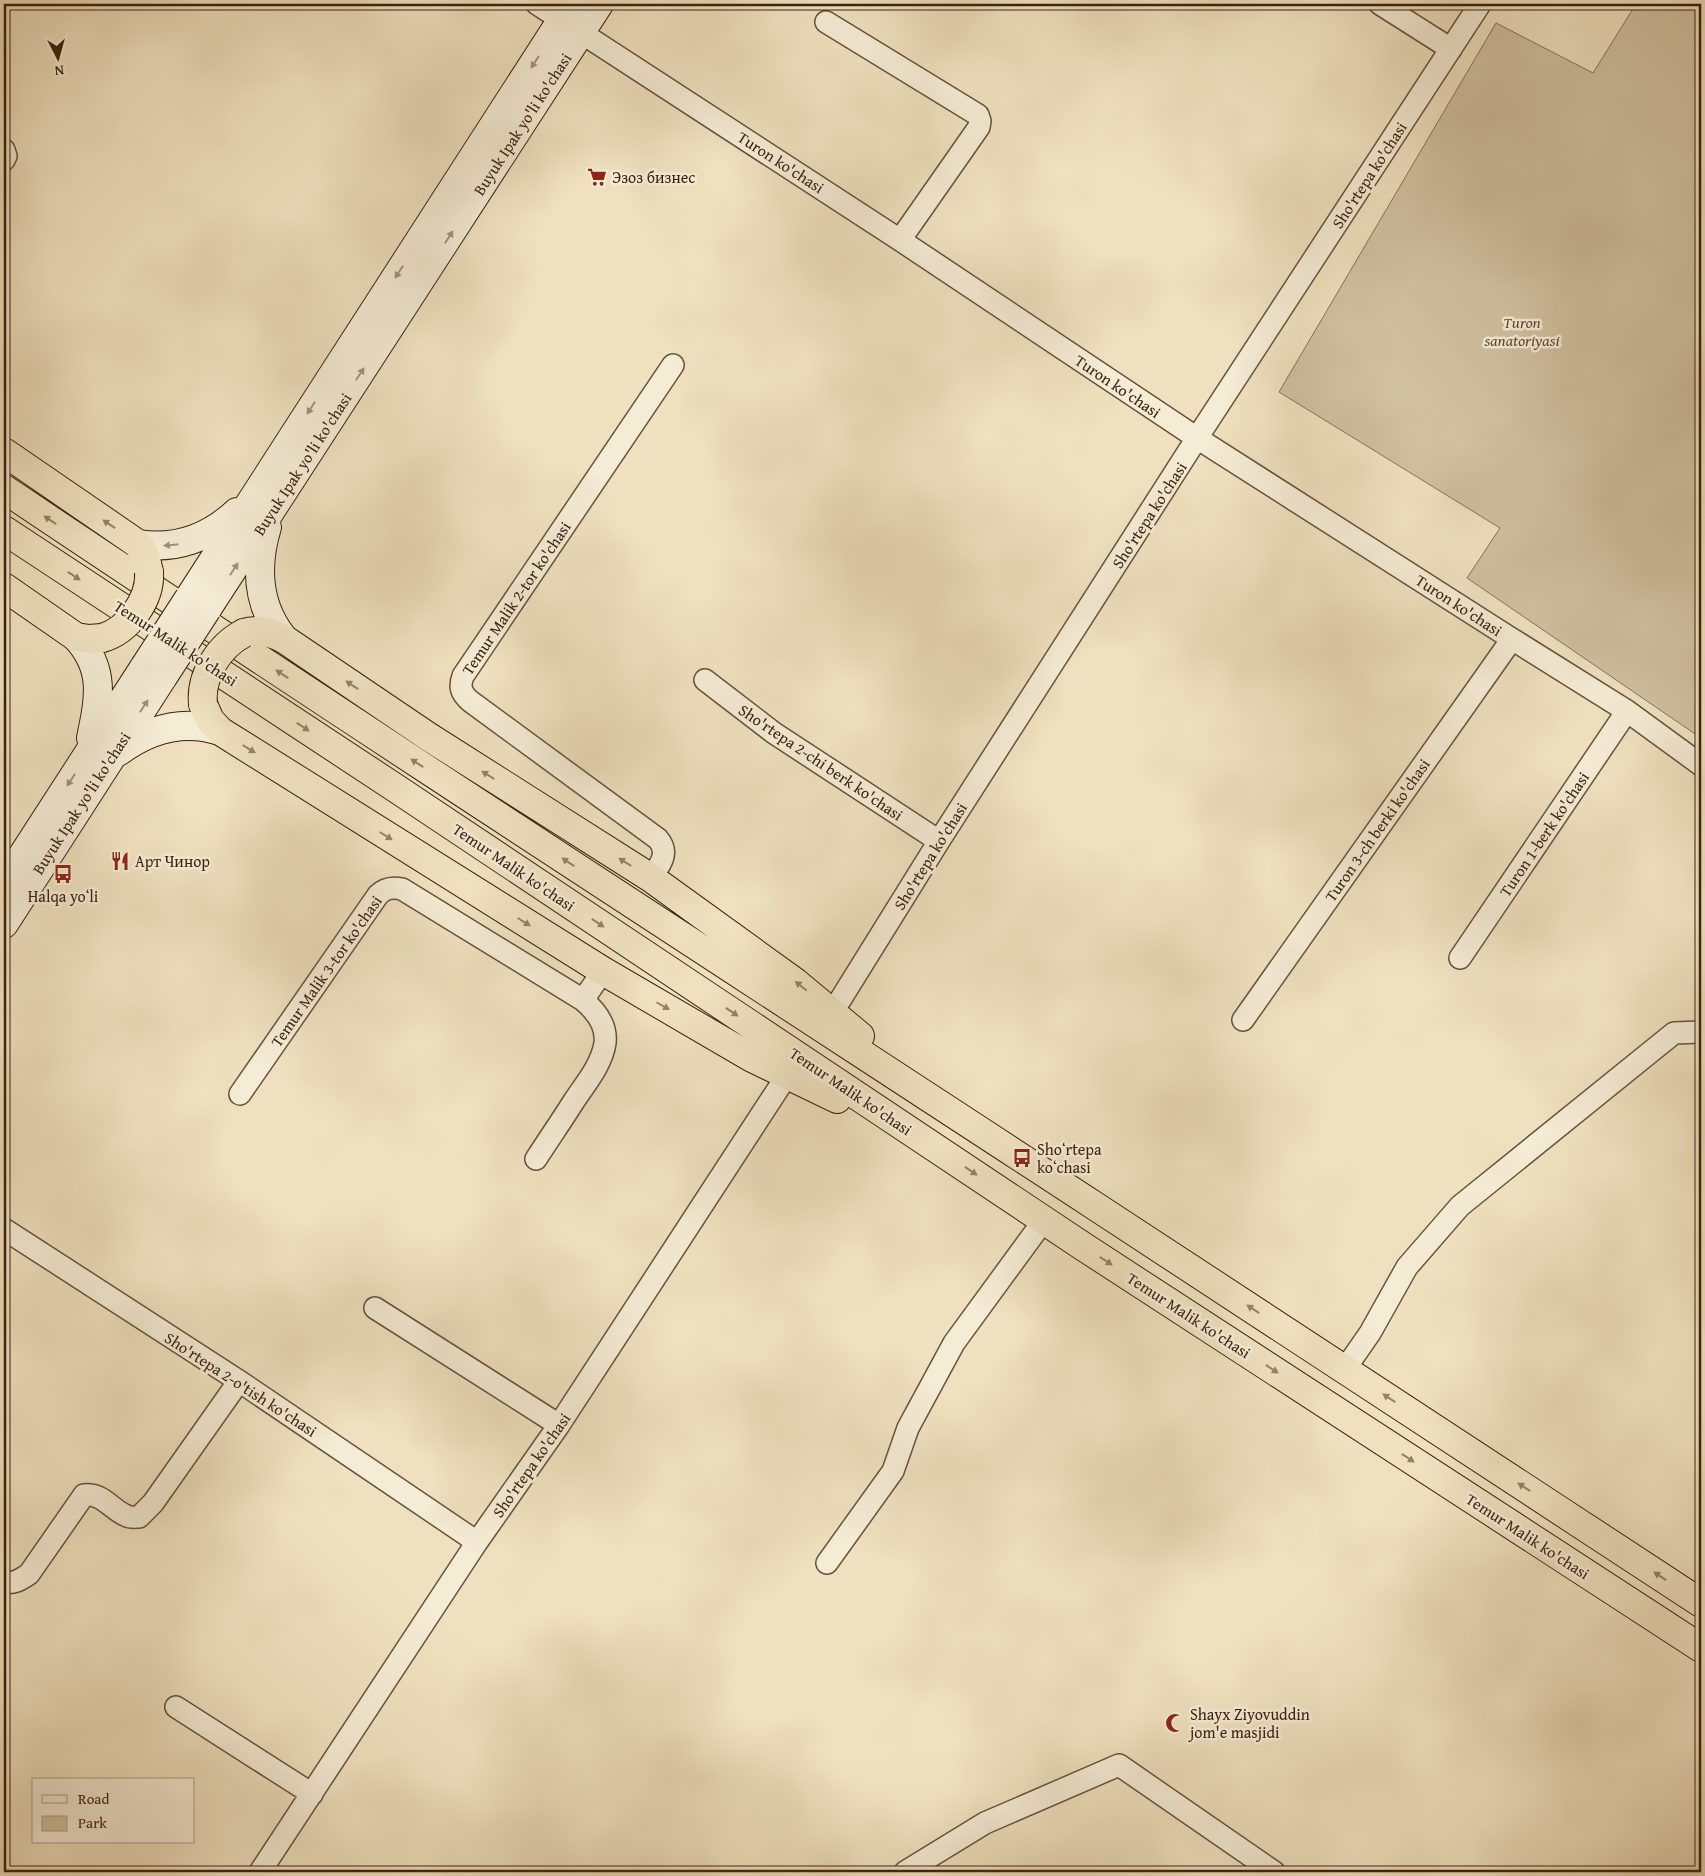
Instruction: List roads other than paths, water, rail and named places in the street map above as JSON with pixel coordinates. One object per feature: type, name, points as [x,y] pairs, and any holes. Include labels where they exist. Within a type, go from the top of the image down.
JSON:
[{"type":"highway","points":[[4,452],[138,544],[145,555],[149,572],[147,589],[138,609],[119,630],[89,637],[4,587]]},
{"type":"highway","name":"Temur Malik ko'chasi","points":[[4,489],[220,634],[827,1020],[960,1118],[1701,1603]]},
{"type":"highway","name":"Temur Malik ko'chasi","points":[[4,530],[793,1066],[937,1148],[1044,1220],[1701,1648]]},
{"type":"highway","points":[[793,1066],[752,1058],[603,971],[220,731],[207,715],[203,704],[204,687],[216,659],[230,642],[244,633],[262,631],[284,639],[430,738],[651,878],[795,982],[827,1020]]},
{"type":"main road","name":"Buyuk Ipak yo'li ko'chasi","points":[[4,924],[98,758],[266,499],[571,19],[599,4]]},
{"type":"main road","points":[[138,544],[171,545],[201,537],[266,499]]},
{"type":"main road","points":[[266,499],[260,583],[265,609],[284,639]]},
{"type":"main road","points":[[89,637],[90,656],[96,670],[99,686],[98,758],[161,729],[191,725],[220,731]]},
{"type":"main road","name":"Buyuk Ipak yo'li ko'chasi","points":[[4,884],[98,758]]},
{"type":"street","name":"Turon ko'chasi","points":[[537,4],[571,19],[1197,438],[1627,711],[1701,765]]},
{"type":"street","points":[[1380,4],[1451,49]]},
{"type":"street","name":"Sho'rtepa ko'chasi","points":[[827,1020],[1197,438],[1480,4]]},
{"type":"street","points":[[826,22],[978,115],[980,121],[979,128],[900,240]]},
{"type":"street","points":[[4,150],[6,156],[4,160]]},
{"type":"street","name":"Temur Malik 2-tor ko'chasi","points":[[651,878],[662,863],[664,856],[662,844],[658,839],[470,701],[461,690],[461,683],[463,676],[673,365]]},
{"type":"street","name":"Turon 3-ch berki ko'chasi","points":[[1243,1020],[1512,639]]},
{"type":"street","name":"Sho'rtepa 2-chi berk ko'chasi","points":[[705,680],[774,733],[939,842]]},
{"type":"street","name":"Turon 1-berk ko'chasi","points":[[1460,958],[1627,711]]},
{"type":"street","name":"Temur Malik 3-tor ko'chasi","points":[[240,1094],[378,895],[387,888],[402,889],[584,1000],[602,1023],[605,1033],[602,1053],[592,1073],[536,1158]]},
{"type":"street","points":[[584,1000],[603,971]]},
{"type":"street","points":[[1344,1369],[1370,1333],[1407,1268],[1460,1206],[1674,1033],[1701,1032]]},
{"type":"street","name":"Sho'rtepa ko'chasi","points":[[260,1872],[477,1542],[559,1425],[793,1066]]},
{"type":"street","points":[[827,1563],[894,1471],[908,1428],[954,1344],[1044,1220]]},
{"type":"street","name":"Sho'rtepa 2-o'tish ko'chasi","points":[[4,1229],[239,1381],[477,1542]]},
{"type":"street","points":[[374,1308],[559,1425]]},
{"type":"street","points":[[4,1582],[17,1582],[29,1574],[84,1495],[92,1494],[100,1497],[128,1517],[139,1517],[153,1503],[239,1381]]},
{"type":"street","points":[[176,1707],[312,1794]]},
{"type":"street","points":[[905,1872],[985,1823],[1119,1765],[1274,1872]]},
{"type":"place","name":"Эзоз бизнес","points":[[597,177]]},
{"type":"place","name":"Арт Чинор","points":[[120,861]]},
{"type":"place","name":"Halqa yoʻli","points":[[63,874]]},
{"type":"place","name":"Shoʻrtepa koʻchasi","points":[[1022,1158]]},
{"type":"place","name":"Shayx Ziyovuddin jom'e masjidi","points":[[1175,1723]]},
{"type":"park label","name":"Turon sanatoriyasi","points":[[1522,331]]}]
